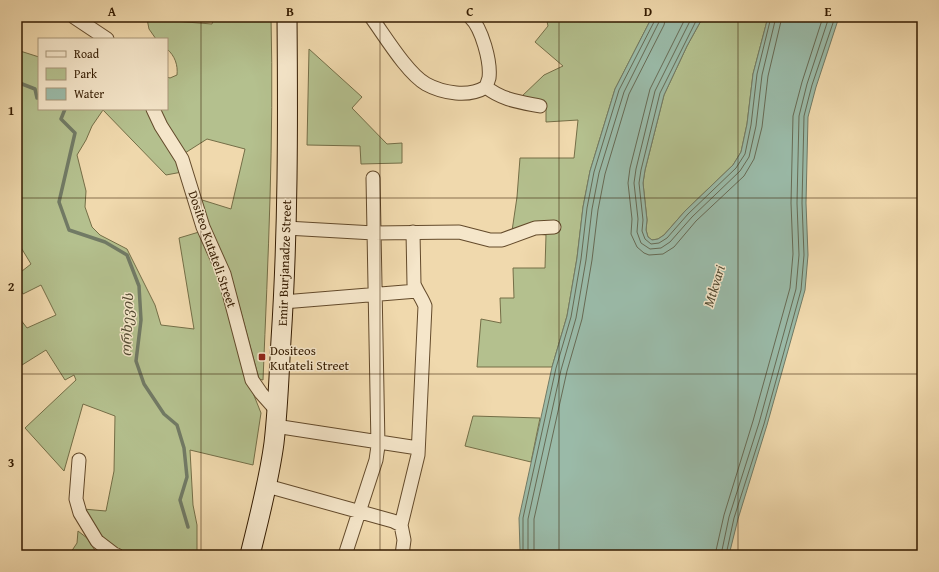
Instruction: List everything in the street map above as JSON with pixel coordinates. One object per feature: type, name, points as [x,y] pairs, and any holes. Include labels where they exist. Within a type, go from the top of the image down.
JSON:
[{"type":"street","points":[[74,17],[106,38]]},
{"type":"street","name":"Emir Burjanadze Street","points":[[250,555],[267,486],[276,418],[286,228],[288,144],[287,17]]},
{"type":"street","points":[[371,17],[412,72],[426,84],[446,92],[466,94],[480,91],[486,87],[489,77],[487,55],[482,34],[470,17]]},
{"type":"street","points":[[486,87],[495,94],[511,100],[540,106]]},
{"type":"street","name":"Dositeo Kutateli Street","points":[[153,110],[161,126],[182,159],[203,228],[219,260],[224,274],[252,380],[276,418]]},
{"type":"street","points":[[345,555],[376,460],[378,442],[373,178]]},
{"type":"street","points":[[286,228],[374,233],[459,232],[490,240],[502,240],[535,228],[554,227]]},
{"type":"street","points":[[402,555],[404,540],[401,525],[418,448],[426,306],[414,284],[413,232]]},
{"type":"street","points":[[283,302],[417,291]]},
{"type":"street","points":[[276,418],[378,442],[418,448]]},
{"type":"street","points":[[79,460],[76,499],[80,513],[97,541],[117,555]]},
{"type":"street","points":[[267,486],[401,525]]},
{"type":"green space","points":[[214,17],[271,17],[272,108],[269,244],[263,380],[259,379],[232,279],[208,228],[199,199],[231,209],[245,149],[207,139],[185,153],[159,110],[168,110],[168,77],[177,75],[176,64],[174,58],[168,50],[168,38],[155,38],[149,29],[147,19],[212,24]]},
{"type":"green space","points":[[546,17],[652,17],[615,89],[590,171],[583,207],[577,258],[567,316],[552,367],[477,367],[481,319],[501,323],[500,298],[514,298],[513,268],[545,268],[546,235],[512,231],[517,197],[520,158],[574,158],[578,120],[546,122],[546,107],[521,97],[544,75],[563,66],[535,42],[548,26]]},
{"type":"green space","points":[[703,17],[768,17],[753,74],[747,124],[741,152],[733,165],[685,211],[664,235],[658,239],[652,240],[648,237],[646,230],[647,220],[643,183],[645,170],[664,95],[687,46]]},
{"type":"green space","points":[[309,49],[362,97],[352,108],[387,144],[402,143],[402,163],[361,164],[360,146],[307,145]]},
{"type":"green space","points":[[17,50],[38,57],[38,110],[103,110],[92,126],[77,155],[86,191],[85,207],[92,227],[100,235],[127,249],[155,305],[161,325],[194,329],[179,238],[199,232],[221,276],[251,388],[261,413],[253,465],[190,450],[193,505],[197,525],[197,554],[126,555],[116,552],[99,539],[83,509],[106,511],[114,471],[115,416],[83,404],[64,471],[25,428],[76,380],[74,375],[65,380],[46,350],[22,365],[17,358],[17,315],[27,328],[56,315],[41,285],[23,294],[17,282],[17,275],[31,264],[17,241]]},
{"type":"green space","points":[[103,110],[149,110],[178,162],[182,172],[166,175]]},
{"type":"green space","points":[[473,416],[540,418],[531,462],[465,446]]},
{"type":"green space","points":[[78,531],[87,538],[96,552],[102,555],[69,555],[77,543]]},
{"type":"water","name":"Mtkvari","points":[[652,17],[703,17],[687,46],[664,95],[645,170],[643,183],[647,220],[646,230],[648,237],[652,240],[658,239],[664,235],[685,211],[733,165],[741,152],[747,124],[753,74],[768,17],[839,17],[816,87],[808,117],[806,203],[808,255],[805,290],[767,425],[738,519],[729,555],[518,555],[520,550],[519,518],[552,367],[567,316],[577,258],[583,207],[590,171],[615,89]]},
{"type":"waterway","name":"ორხევის","points":[[17,82],[35,89],[38,98]]},
{"type":"waterway","name":"ორხევის","points":[[65,110],[61,119],[75,133],[59,202],[69,230],[105,242],[127,255],[139,286],[141,320],[136,361],[144,384],[164,414],[177,425],[184,448],[187,477],[180,500],[188,527]]},
{"type":"place","name":"Dositeos Kutateli Street","points":[[262,357]]}]
